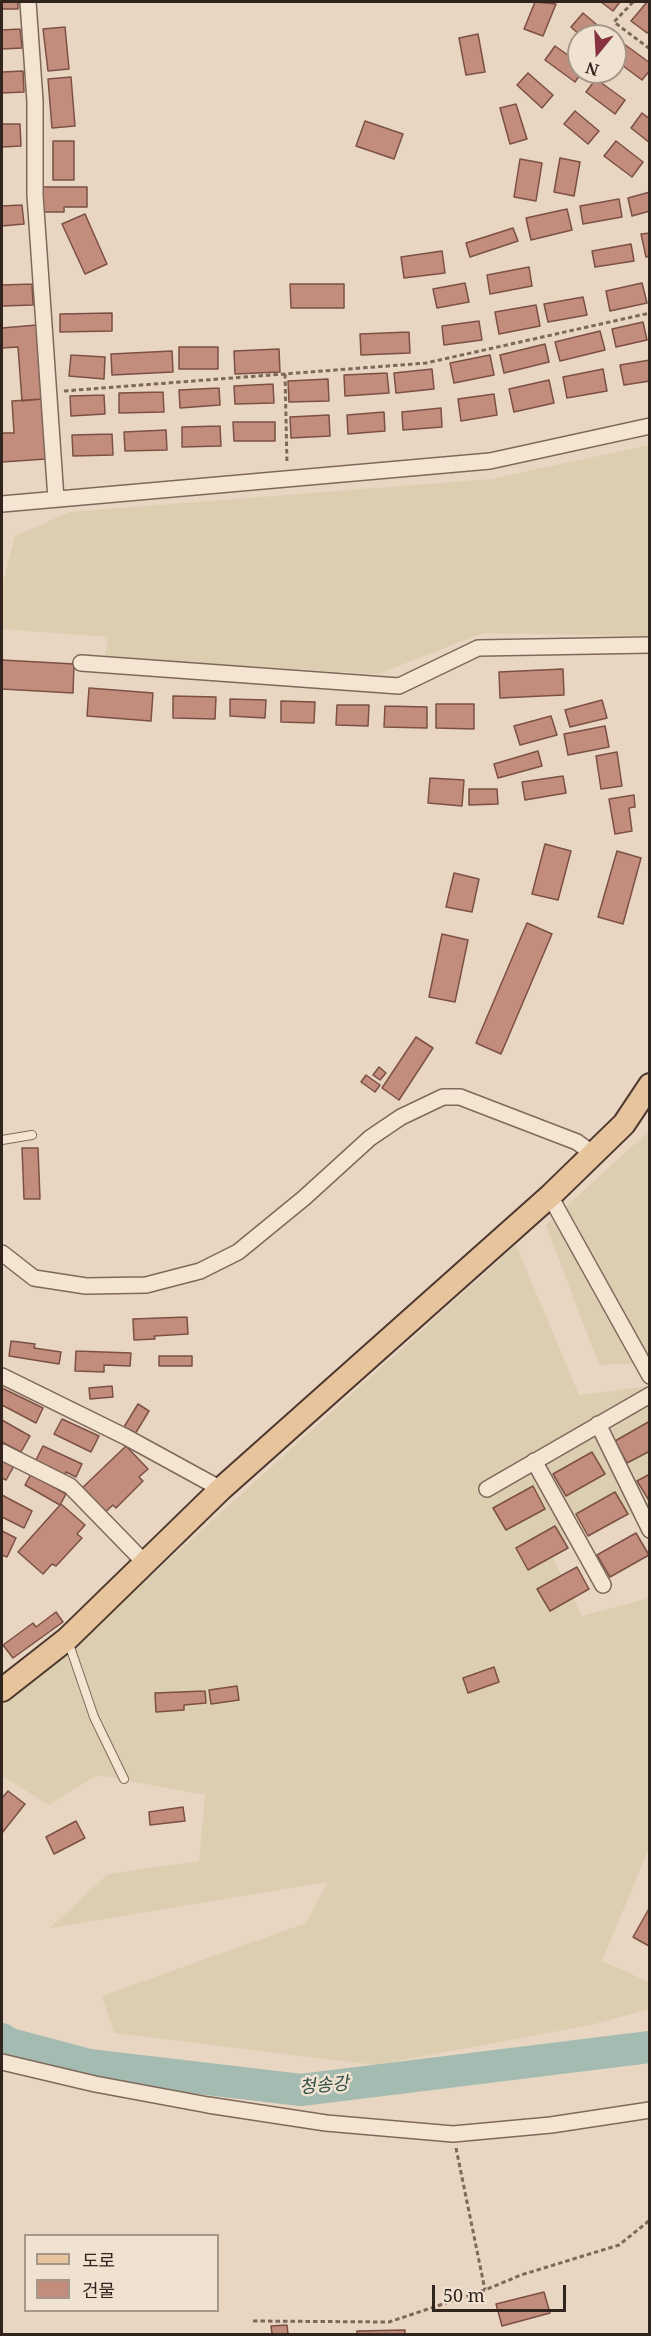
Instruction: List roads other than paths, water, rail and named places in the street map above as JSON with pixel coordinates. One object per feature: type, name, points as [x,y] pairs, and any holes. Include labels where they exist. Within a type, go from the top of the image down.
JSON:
[{"type":"main road","points":[[2,1690],[67,1639],[221,1489],[550,1196],[624,1124],[650,1086]]},
{"type":"street","points":[[28,2],[35,101],[35,195],[56,499]]},
{"type":"street","points":[[2,504],[490,461],[650,426]]},
{"type":"street","points":[[81,663],[399,686],[478,648],[650,645]]},
{"type":"street","points":[[2,1252],[34,1278],[86,1286],[146,1286],[200,1271],[238,1252],[304,1198],[370,1138],[401,1118],[442,1097],[460,1097],[577,1142],[593,1154]]},
{"type":"street","points":[[550,1196],[650,1376]]},
{"type":"street","points":[[2,1376],[136,1442],[221,1489]]},
{"type":"street","points":[[487,1489],[650,1395]]},
{"type":"street","points":[[598,1424],[650,1530]]},
{"type":"street","points":[[2,1452],[70,1486],[145,1563]]},
{"type":"street","points":[[534,1461],[603,1584]]},
{"type":"street","points":[[2,2062],[94,2084],[208,2105],[326,2122],[453,2134],[551,2125],[650,2110]]},
{"type":"lane","points":[[2,1140],[32,1135]]},
{"type":"lane","points":[[67,1639],[94,1717],[124,1779]]},
{"type":"waterway","name":"청송강","points":[[2,2039],[10,2044],[89,2065],[301,2090],[650,2047]]}]
